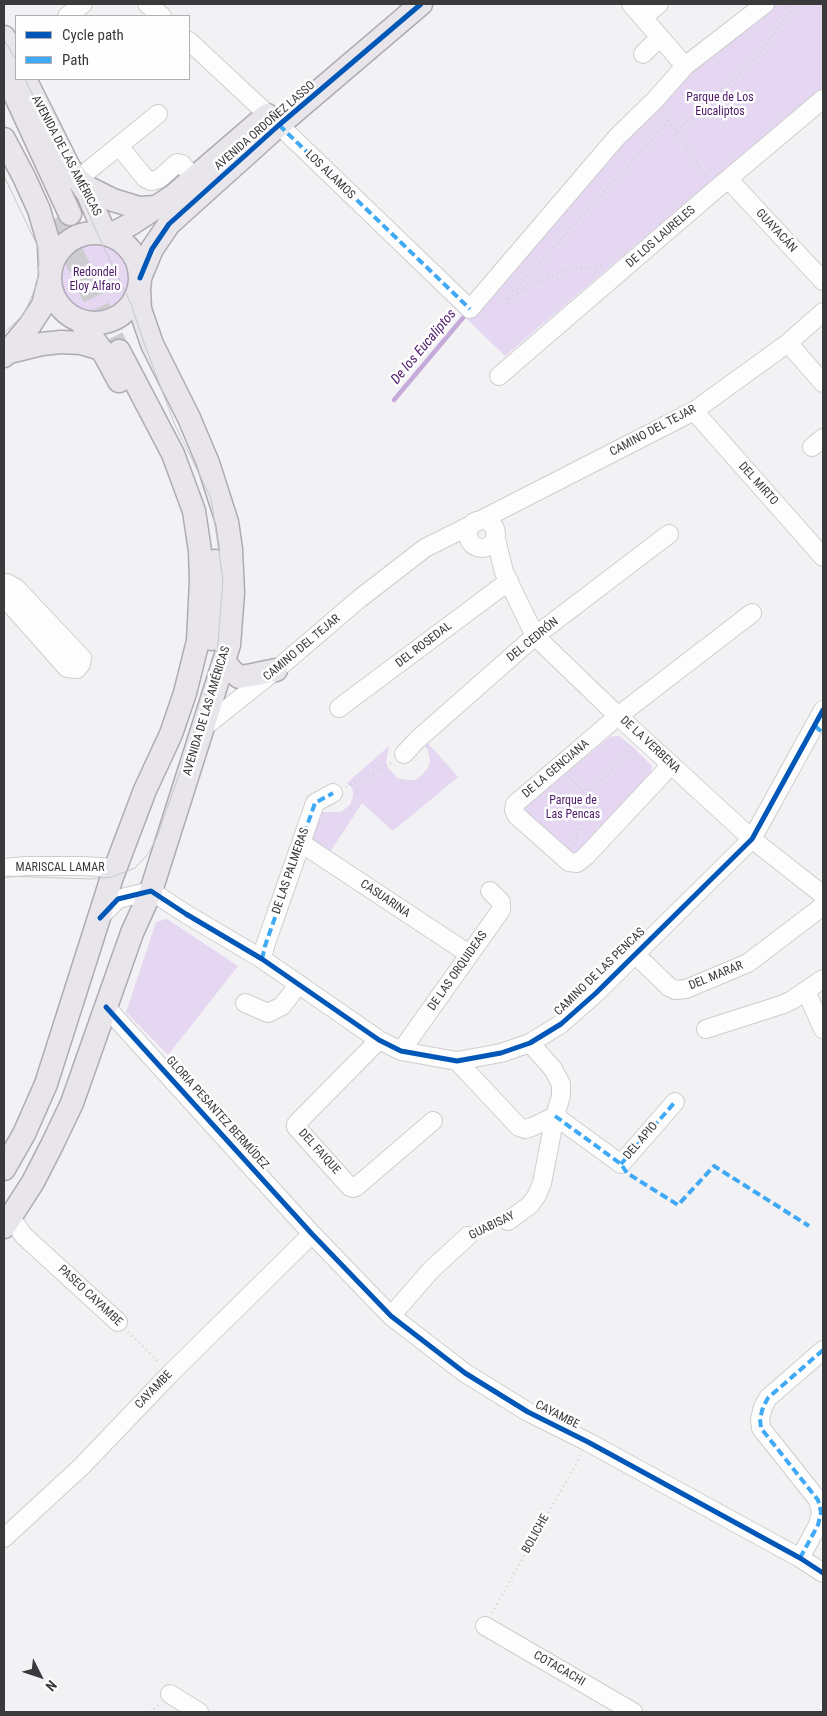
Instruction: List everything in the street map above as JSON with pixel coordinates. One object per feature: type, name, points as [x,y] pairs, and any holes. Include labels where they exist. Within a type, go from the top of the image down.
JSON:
[{"type":"main road","name":"AVENIDA ORDOÑEZ LASSO","points":[[139,283],[152,249],[199,184],[273,120],[397,4]]},
{"type":"main road","name":"AVENIDA ORDOÑEZ LASSO","points":[[273,120],[421,4]]},
{"type":"main road","name":"AVENIDA DE LAS AMÉRICAS","points":[[11,56],[15,68]]},
{"type":"main road","name":"AVENIDA DE LAS AMÉRICAS","points":[[4,109],[63,216],[19,80]]},
{"type":"main road","name":"AVENIDA DE LAS AMÉRICAS","points":[[26,80],[73,173],[88,194],[107,235]]},
{"type":"main road","points":[[4,139],[39,210],[49,244],[50,275],[52,294],[58,305],[67,314],[80,321],[98,324],[114,320],[129,308],[139,283],[139,268],[132,252],[126,245],[107,235],[98,233],[78,236],[70,241],[57,253],[50,275],[43,305],[30,325],[6,354]]},
{"type":"main road","points":[[73,173],[87,187],[113,200],[139,208],[156,207]]},
{"type":"main road","name":"AVENIDA ORDOÑEZ LASSO","points":[[107,235],[131,224],[173,196],[199,184]]},
{"type":"main road","name":"AVENIDA DE LAS AMÉRICAS","points":[[7,1223],[33,1182],[68,1111],[203,728],[229,645],[234,593],[227,522],[208,463],[189,418],[152,344],[140,309],[139,283]]},
{"type":"main road","name":"AVENIDA DE LAS AMÉRICAS","points":[[80,321],[118,348],[183,451],[206,503],[214,544],[216,596],[212,638],[196,710],[148,854],[146,874],[148,887],[144,893]]},
{"type":"main road","points":[[6,354],[80,321]]},
{"type":"main road","points":[[6,354],[42,344],[61,342],[118,348]]},
{"type":"main road","name":"AVENIDA DE LAS AMÉRICAS","points":[[4,1169],[24,1134],[46,1084],[116,868],[145,790],[171,734],[185,693],[198,641],[201,581],[200,551],[194,511],[173,454],[118,348]]},
{"type":"main road","points":[[224,661],[239,676],[252,676],[276,670]]},
{"type":"street","points":[[68,15],[83,4]]},
{"type":"street","points":[[659,4],[637,10],[685,66]]},
{"type":"street","points":[[656,100],[685,66],[765,4]]},
{"type":"street","points":[[643,54],[660,37]]},
{"type":"street","name":"LOS ALAMOS","points":[[190,43],[470,309],[617,138],[656,100]]},
{"type":"street","name":"DE LOS LAURELES","points":[[499,376],[823,99]]},
{"type":"street","points":[[73,173],[119,146],[158,114]]},
{"type":"street","points":[[119,146],[145,178],[151,180],[159,179],[177,162],[182,164],[199,184]]},
{"type":"street","name":"GUAYACÁN","points":[[722,185],[823,282]]},
{"type":"street","name":"CAMINO DEL TEJAR","points":[[203,728],[276,670],[359,599],[424,548],[694,411],[788,344],[823,312]]},
{"type":"street","points":[[788,344],[823,383]]},
{"type":"street","name":"DEL MIRTO","points":[[694,411],[823,557]]},
{"type":"street","name":"CAMINO DEL TEJAR","points":[[495,533],[521,499]]},
{"type":"street","points":[[424,548],[486,548],[492,543],[495,533],[490,523],[481,520],[475,523],[468,531],[468,539],[476,547]]},
{"type":"street","name":"DE LA VERBENA","points":[[495,533],[506,576],[534,636],[752,839],[823,895]]},
{"type":"street","name":"DEL CEDRÓN","points":[[404,754],[417,740],[534,636],[669,534]]},
{"type":"street","name":"DE LA VERBENA","points":[[476,547],[506,576]]},
{"type":"street","name":"DEL ROSEDAL","points":[[339,708],[506,576]]},
{"type":"street","points":[[4,583],[16,588],[82,658],[81,664],[77,669],[67,668],[4,597]]},
{"type":"street","name":"DE LA GENCIANA","points":[[569,862],[518,816],[514,810],[515,804],[618,716],[752,613]]},
{"type":"street","name":"CAMINO DE LAS PENCAS","points":[[144,893],[186,914],[262,959],[380,1040],[401,1051],[457,1061],[501,1054],[530,1043],[561,1024],[596,993],[634,953],[752,839],[819,730],[823,710]]},
{"type":"street","points":[[569,862],[577,863],[586,856],[671,764]]},
{"type":"street","name":"DE LAS PALMERAS","points":[[262,959],[315,803],[333,793]]},
{"type":"street","name":"CASUARINA","points":[[301,843],[469,954]]},
{"type":"street","name":"MARISCAL LAMAR","points":[[4,868],[26,866],[116,868]]},
{"type":"street","name":"DE LAS ORQUIDEAS","points":[[401,1051],[502,910],[501,902],[490,891]]},
{"type":"street","points":[[100,918],[118,899],[144,893]]},
{"type":"street","name":"DEL MARAR","points":[[634,953],[669,987],[675,990],[686,989],[748,963],[823,906]]},
{"type":"street","points":[[706,1029],[784,1004],[823,979]]},
{"type":"street","points":[[246,1003],[268,1013],[282,1006],[299,984]]},
{"type":"street","points":[[806,991],[823,1029]]},
{"type":"street","name":"GLORIA PESANTEZ BERMÚDEZ","points":[[106,1006],[312,1234]]},
{"type":"street","name":"DEL FAIQUE","points":[[380,1040],[296,1124],[296,1127],[350,1187],[353,1188],[433,1122]]},
{"type":"street","name":"GUABISAY","points":[[508,1221],[530,1205],[540,1189],[561,1096],[561,1084],[553,1069],[530,1043]]},
{"type":"street","points":[[457,1061],[519,1127],[532,1127],[555,1116]]},
{"type":"street","name":"DEL APIO","points":[[555,1116],[621,1164],[675,1102]]},
{"type":"street","name":"PASEO CAYAMBE","points":[[7,1223],[24,1236],[118,1322]]},
{"type":"street","name":"CAYAMBE","points":[[4,1538],[80,1467],[171,1372],[312,1234],[391,1316],[464,1373],[528,1412],[588,1442],[800,1558],[823,1573]]},
{"type":"street","name":"GUABISAY","points":[[391,1316],[431,1270],[468,1236]]},
{"type":"street","points":[[800,1558],[818,1525],[821,1512],[818,1500],[761,1428],[760,1419],[768,1398],[823,1350]]},
{"type":"street","name":"COTACACHI","points":[[485,1626],[633,1712]]},
{"type":"street","points":[[170,1694],[199,1712]]},
{"type":"path","points":[[676,131],[756,59],[794,4]]},
{"type":"path","points":[[656,100],[676,131],[722,185]]},
{"type":"path","points":[[621,271],[612,264],[569,269],[532,284],[503,302],[669,120]]},
{"type":"path","points":[[569,862],[587,794],[634,748]]},
{"type":"path","points":[[333,793],[387,766],[404,754]]},
{"type":"path","points":[[564,773],[587,794]]},
{"type":"green space","name":"Parque de Los Eucaliptos","points":[[764,4],[823,4],[823,88],[505,356],[466,318],[478,307],[684,65]]},
{"type":"green space","name":"Redondel Eloy Alfaro","points":[[95,242],[110,245],[122,253],[130,265],[133,280],[130,295],[122,307],[110,315],[95,318],[80,315],[68,307],[60,295],[57,280],[60,265],[68,253],[80,245]]},
{"type":"green space","name":"Parque de Las Pencas","points":[[619,736],[652,766],[650,776],[579,850],[568,851],[526,813],[525,807],[610,737]]},
{"type":"green space","points":[[427,742],[458,777],[393,831],[362,803],[330,852],[311,839],[321,812],[341,812],[350,805],[353,792],[347,783],[389,746],[387,766],[397,778],[415,780],[421,776],[428,768],[430,761],[428,750],[425,746]]},
{"type":"green space","points":[[167,919],[238,966],[168,1055],[126,1012],[156,922]]},
{"type":"waterway","name":"De los Eucaliptos","points":[[394,400],[467,313]]},
{"type":"tunnel","points":[[56,218],[119,351]]},
{"type":"tram line","points":[[4,40],[15,58]]},
{"type":"tram line","points":[[4,876],[91,879],[112,877],[135,868],[148,854],[157,837],[201,712],[217,655],[223,580],[211,498],[175,425],[131,304],[97,233],[69,167],[25,80]]},
{"type":"tram line","points":[[4,176],[38,247],[39,264],[37,284],[24,314],[4,333]]},
{"type":"marked path","points":[[279,125],[470,309]]},
{"type":"marked path","points":[[815,726],[823,733]]},
{"type":"marked path","points":[[262,959],[315,803],[333,793]]},
{"type":"marked path","points":[[621,1164],[675,1102]]},
{"type":"marked path","points":[[555,1116],[621,1164],[627,1173],[678,1205],[714,1166],[809,1226]]},
{"type":"marked path","points":[[800,1558],[818,1525],[821,1512],[818,1500],[761,1428],[760,1419],[768,1398],[823,1350]]},
{"type":"cycle path","points":[[140,278],[152,249],[169,224],[279,125],[421,4]]},
{"type":"cycle path","points":[[100,918],[118,899],[151,891],[262,959],[379,1040],[401,1051],[457,1061],[501,1053],[530,1043],[561,1024],[596,993],[752,839],[823,710]]},
{"type":"cycle path","points":[[106,1007],[312,1234],[391,1316],[465,1373],[528,1412],[588,1442],[800,1558],[823,1573]]}]
